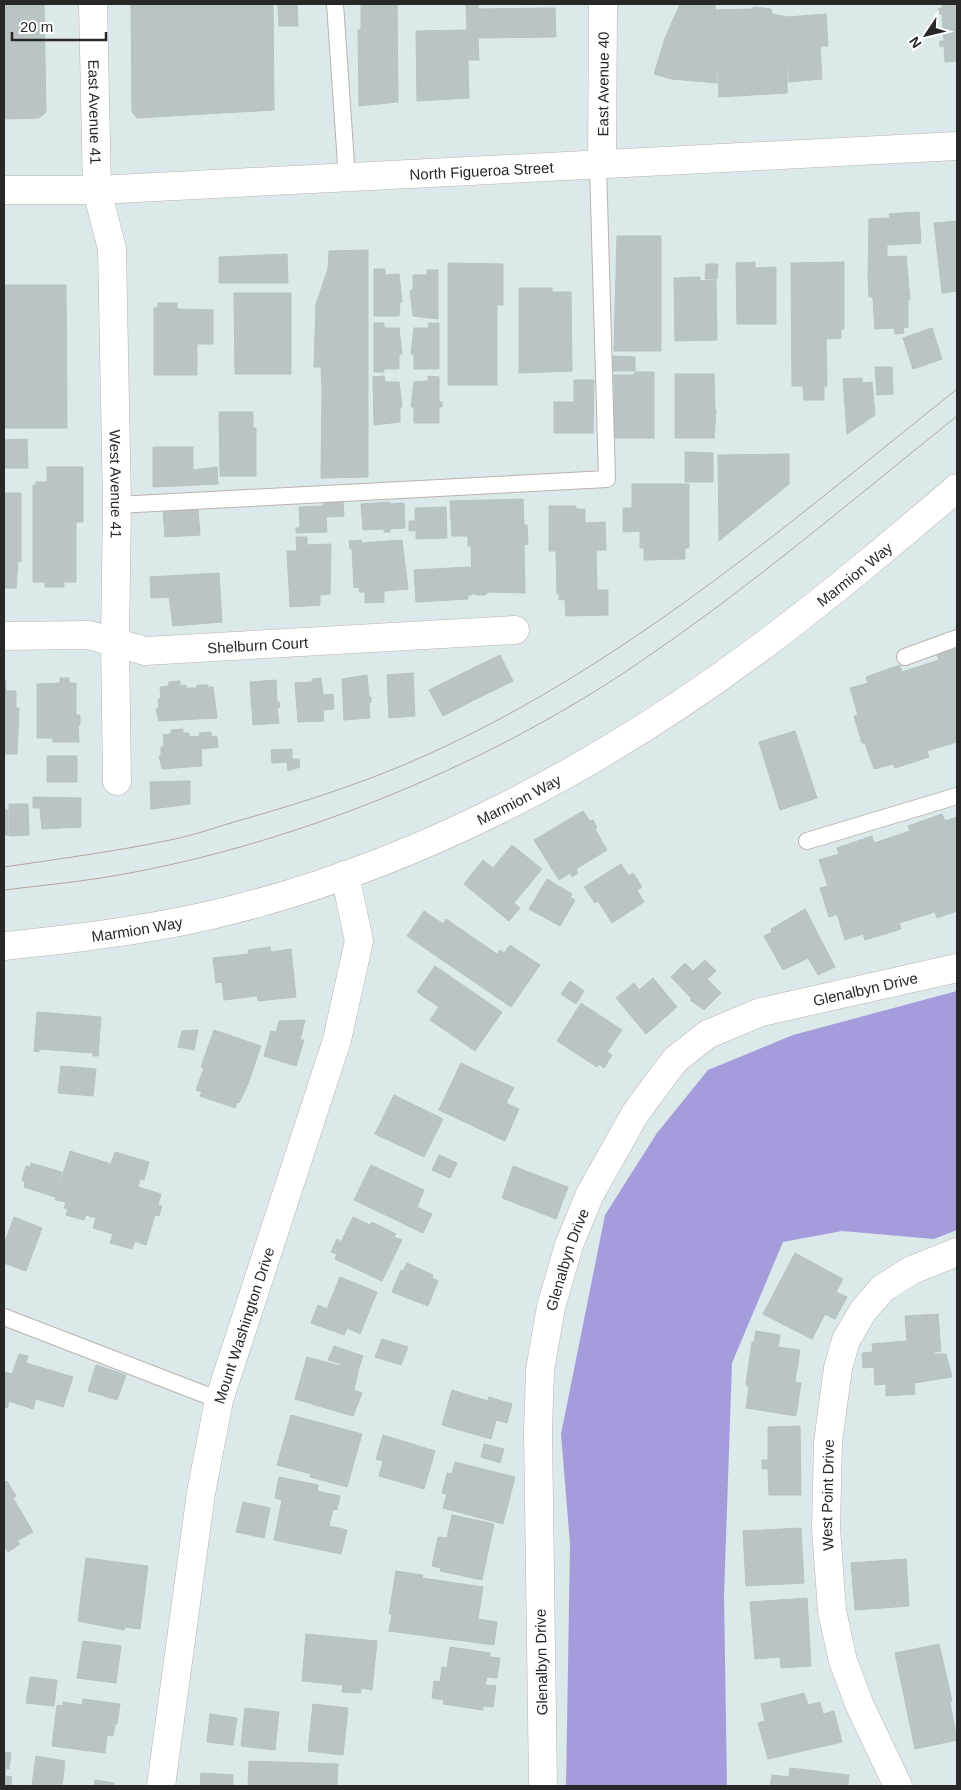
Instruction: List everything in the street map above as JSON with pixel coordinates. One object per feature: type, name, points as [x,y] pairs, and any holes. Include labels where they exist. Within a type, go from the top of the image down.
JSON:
[{"type":"street","name":"East Avenue 41","points":[[93,4],[97,190]]},
{"type":"street","name":"East Avenue 40","points":[[600,165],[603,4]]},
{"type":"street","name":"North Figueroa Street","points":[[4,190],[97,190],[957,146]]},
{"type":"street","name":"West Avenue 41","points":[[97,190],[112,250],[117,505],[115,641],[117,781]]},
{"type":"street","name":"Marmion Way","points":[[4,946],[96,936],[207,916],[287,894],[345,875],[493,814],[568,774],[659,718],[776,636],[957,488]]},
{"type":"street","name":"Shelburn Court","points":[[4,636],[89,635],[145,651],[515,630]]},
{"type":"street","name":"Mount Washington Drive","points":[[161,1786],[201,1493],[219,1400],[337,1040],[359,941],[345,875]]},
{"type":"street","name":"Glenalbyn Drive","points":[[543,1786],[538,1431],[540,1370],[551,1307],[569,1245],[590,1194],[635,1114],[649,1094],[676,1059],[708,1034],[761,1012],[957,968]]},
{"type":"street","name":"West Point Drive","points":[[898,1786],[860,1706],[843,1661],[832,1611],[826,1528],[828,1442],[838,1368],[846,1340],[862,1311],[884,1288],[912,1270],[957,1252]]},
{"type":"lane","points":[[335,4],[347,178]]},
{"type":"lane","points":[[117,505],[607,479],[600,165]]},
{"type":"lane","points":[[905,657],[957,638]]},
{"type":"lane","points":[[807,842],[957,796]]},
{"type":"lane","points":[[4,1317],[219,1400]]},
{"type":"shaded area","points":[[957,991],[957,1230],[934,1239],[842,1231],[783,1242],[732,1363],[724,1595],[727,1786],[566,1786],[570,1544],[561,1434],[605,1215],[657,1133],[708,1070],[793,1035]]},
{"type":"building","points":[[4,4],[44,4],[46,112],[39,118],[4,119]]},
{"type":"building","points":[[131,4],[273,4],[274,110],[137,118],[132,112]]},
{"type":"building","points":[[278,4],[297,4],[298,26],[279,26]]},
{"type":"building","points":[[361,4],[397,4],[398,102],[359,106],[358,30],[361,30]]},
{"type":"building","points":[[466,4],[478,4],[478,9],[555,8],[556,37],[478,38],[479,60],[468,60]]},
{"type":"building","points":[[680,4],[715,4],[717,83],[672,79],[654,74],[665,38]]},
{"type":"building","points":[[942,4],[957,4],[957,61],[945,62],[944,46],[940,47],[940,41],[944,41],[942,14],[939,14],[938,9],[942,8]]},
{"type":"building","points":[[753,7],[771,9],[772,14],[788,17],[787,93],[719,97],[715,10],[754,9]]},
{"type":"building","points":[[826,14],[828,46],[820,46],[822,79],[789,82],[788,17]]},
{"type":"building","points":[[467,30],[469,98],[417,101],[416,31]]},
{"type":"building","points":[[919,212],[921,243],[887,245],[887,257],[906,256],[910,300],[908,300],[908,327],[903,328],[904,333],[895,334],[894,328],[875,329],[873,297],[869,297],[869,219],[890,218],[889,214]]},
{"type":"building","points":[[957,221],[957,291],[942,293],[934,223]]},
{"type":"building","points":[[617,236],[661,236],[661,351],[614,351]]},
{"type":"building","points":[[368,250],[368,477],[321,478],[321,367],[314,367],[316,304],[328,269],[329,251]]},
{"type":"building","points":[[287,254],[288,283],[219,283],[219,257]]},
{"type":"building","points":[[755,262],[755,268],[776,267],[776,324],[737,324],[736,263]]},
{"type":"building","points":[[844,262],[844,329],[841,329],[841,338],[826,339],[827,386],[824,386],[824,400],[804,400],[803,386],[792,386],[791,263]]},
{"type":"building","points":[[448,263],[503,264],[503,305],[497,305],[497,385],[448,385]]},
{"type":"building","points":[[706,264],[718,264],[717,279],[705,279]]},
{"type":"building","points":[[374,269],[385,269],[385,275],[399,274],[402,302],[400,302],[399,316],[374,316]]},
{"type":"building","points":[[427,270],[438,270],[438,319],[413,316],[410,290],[413,290],[413,275],[427,275]]},
{"type":"building","points":[[700,277],[700,281],[716,280],[717,340],[675,341],[674,278]]},
{"type":"building","points":[[4,285],[66,285],[67,428],[4,428]]},
{"type":"building","points":[[519,288],[552,288],[552,292],[571,292],[572,371],[519,373]]},
{"type":"building","points":[[234,293],[291,293],[291,374],[235,374]]},
{"type":"building","points":[[158,303],[177,303],[177,309],[213,310],[213,344],[197,344],[197,375],[154,375],[154,308],[158,308]]},
{"type":"building","points":[[374,323],[384,323],[384,328],[399,328],[402,354],[399,354],[399,369],[384,369],[384,372],[374,372]]},
{"type":"building","points":[[428,323],[439,323],[439,369],[414,369],[414,354],[411,354],[414,328],[429,328]]},
{"type":"building","points":[[932,328],[942,359],[913,369],[903,338]]},
{"type":"building","points":[[613,356],[635,357],[635,371],[613,371]]},
{"type":"building","points":[[875,367],[892,367],[893,394],[877,395]]},
{"type":"building","points":[[635,372],[654,372],[654,438],[614,438],[614,375],[634,375]]},
{"type":"building","points":[[675,374],[714,374],[716,410],[714,438],[675,438]]},
{"type":"building","points":[[384,376],[385,382],[399,382],[402,407],[400,407],[400,422],[374,425],[373,377]]},
{"type":"building","points":[[428,376],[439,377],[439,402],[442,402],[442,407],[439,407],[439,423],[414,423],[414,407],[411,407],[414,382],[428,381]]},
{"type":"building","points":[[862,378],[862,383],[872,382],[875,415],[847,434],[843,379]]},
{"type":"building","points":[[574,380],[594,380],[593,433],[554,433],[554,402],[574,402]]},
{"type":"building","points":[[219,412],[253,412],[253,428],[256,428],[256,476],[220,476]]},
{"type":"building","points":[[27,439],[28,468],[5,468],[4,440]]},
{"type":"building","points":[[153,447],[193,447],[193,470],[217,467],[218,484],[153,487]]},
{"type":"building","points":[[685,452],[713,453],[713,482],[685,482]]},
{"type":"building","points":[[789,454],[789,484],[719,541],[718,455]]},
{"type":"building","points":[[47,467],[83,467],[83,522],[76,522],[76,582],[64,582],[64,587],[45,587],[45,582],[33,582],[33,485],[36,485],[36,482],[47,482]]},
{"type":"building","points":[[632,484],[689,484],[689,548],[685,548],[685,559],[644,560],[644,548],[640,548],[640,531],[623,532],[623,508],[632,508]]},
{"type":"building","points":[[4,493],[21,493],[21,562],[18,561],[16,588],[4,588]]},
{"type":"building","points":[[523,499],[524,525],[527,525],[528,544],[524,545],[525,593],[488,592],[485,595],[478,595],[472,593],[471,546],[468,546],[468,536],[452,536],[450,501]]},
{"type":"building","points":[[343,500],[344,516],[326,517],[327,532],[296,533],[296,528],[300,528],[299,507],[324,506],[323,501]]},
{"type":"building","points":[[390,502],[390,504],[404,503],[405,528],[390,529],[390,532],[384,532],[384,529],[363,530],[361,504]]},
{"type":"building","points":[[549,506],[576,506],[576,509],[585,509],[585,523],[605,522],[606,550],[596,550],[597,590],[608,590],[608,615],[566,616],[565,599],[559,600],[559,593],[557,594],[556,551],[549,551]]},
{"type":"building","points":[[446,507],[447,538],[416,539],[416,530],[409,531],[409,521],[415,521],[415,508]]},
{"type":"building","points":[[198,508],[200,535],[165,537],[163,510]]},
{"type":"building","points":[[296,537],[307,537],[307,545],[331,544],[330,594],[320,595],[320,605],[290,607],[287,551],[297,551]]},
{"type":"building","points":[[361,540],[362,543],[402,540],[408,589],[384,591],[384,602],[365,603],[365,592],[359,592],[359,587],[354,588],[352,548],[350,549],[349,541]]},
{"type":"building","points":[[470,567],[472,595],[468,595],[468,599],[416,602],[414,570]]},
{"type":"building","points":[[219,573],[222,622],[173,626],[169,597],[151,598],[150,577]]},
{"type":"building","points":[[957,648],[957,742],[927,751],[929,757],[895,768],[893,764],[874,769],[865,743],[862,743],[854,716],[858,715],[850,688],[868,683],[866,677],[900,665],[902,672],[939,660],[937,655]]},
{"type":"building","points":[[500,655],[513,681],[476,699],[463,673]]},
{"type":"building","points":[[413,673],[415,716],[389,718],[387,675]]},
{"type":"building","points":[[463,673],[476,699],[443,716],[429,690]]},
{"type":"building","points":[[367,675],[369,697],[371,697],[371,702],[369,703],[370,718],[344,720],[342,679]]},
{"type":"building","points":[[60,678],[69,678],[69,683],[76,683],[76,715],[80,715],[80,725],[76,727],[78,727],[79,742],[53,742],[53,738],[37,738],[37,684],[60,683]]},
{"type":"building","points":[[321,678],[323,695],[333,694],[334,709],[323,710],[324,721],[298,722],[295,683],[312,682],[312,679]]},
{"type":"building","points":[[276,680],[277,702],[279,702],[280,707],[277,708],[279,723],[253,725],[250,682]]},
{"type":"building","points":[[4,681],[6,681],[6,691],[16,691],[16,708],[19,708],[17,754],[4,754]]},
{"type":"building","points":[[180,681],[180,686],[186,685],[186,688],[197,688],[197,685],[213,687],[217,718],[159,721],[156,709],[159,709],[158,699],[161,699],[160,687],[168,686],[169,682]]},
{"type":"building","points":[[183,729],[183,733],[189,733],[189,737],[200,736],[199,733],[211,732],[211,736],[217,737],[218,747],[201,749],[202,766],[162,769],[159,756],[161,756],[161,747],[164,746],[163,735],[171,734],[171,730]]},
{"type":"building","points":[[795,731],[817,798],[780,810],[759,742]]},
{"type":"building","points":[[292,749],[292,759],[299,759],[300,767],[288,771],[287,762],[272,763],[271,750]]},
{"type":"building","points":[[47,756],[77,756],[77,782],[47,782]]},
{"type":"building","points":[[190,781],[190,804],[151,809],[150,782]]},
{"type":"building","points":[[33,797],[81,798],[81,827],[42,829],[40,808],[33,808]]},
{"type":"building","points":[[9,804],[28,804],[29,835],[9,836]]},
{"type":"building","points":[[4,810],[8,810],[8,835],[4,835]]},
{"type":"building","points":[[583,811],[590,821],[593,820],[597,828],[595,829],[607,850],[576,869],[578,873],[572,877],[570,873],[559,880],[534,840]]},
{"type":"building","points":[[942,814],[945,821],[957,817],[957,911],[937,918],[935,912],[899,923],[901,929],[865,940],[863,934],[845,940],[837,914],[829,917],[820,888],[828,886],[819,860],[839,854],[837,848],[872,836],[874,843],[910,831],[908,826]]},
{"type":"building","points":[[512,845],[542,869],[514,903],[520,908],[509,921],[464,884],[483,860],[493,868]]},
{"type":"building","points":[[621,864],[629,876],[633,873],[642,887],[637,890],[644,902],[612,923],[598,901],[595,903],[584,887]]},
{"type":"building","points":[[547,879],[572,894],[570,897],[575,900],[560,926],[529,909]]},
{"type":"building","points":[[805,909],[835,967],[818,975],[808,958],[783,970],[764,936],[772,932],[771,929]]},
{"type":"building","points":[[424,911],[443,924],[446,919],[497,954],[500,950],[504,953],[510,945],[540,965],[511,1007],[407,936]]},
{"type":"building","points":[[270,947],[271,952],[291,949],[296,997],[258,1001],[257,996],[224,1000],[222,982],[216,983],[213,958],[249,954],[248,950]]},
{"type":"building","points":[[705,960],[716,971],[707,979],[721,993],[704,1010],[690,1000],[692,999],[671,977],[685,963],[693,971]]},
{"type":"building","points":[[435,966],[502,1012],[475,1051],[430,1020],[439,1007],[417,992]]},
{"type":"building","points":[[653,978],[677,1007],[646,1034],[616,998],[634,983],[639,990]]},
{"type":"building","points":[[570,981],[584,991],[576,1004],[561,994]]},
{"type":"building","points":[[581,1003],[622,1030],[607,1052],[612,1055],[604,1068],[598,1064],[597,1067],[557,1041]]},
{"type":"building","points":[[37,1012],[101,1017],[98,1056],[93,1056],[93,1053],[39,1049],[39,1052],[34,1051]]},
{"type":"building","points":[[305,1020],[300,1040],[304,1040],[296,1066],[264,1056],[271,1031],[276,1032],[279,1021]]},
{"type":"building","points":[[198,1030],[194,1050],[178,1047],[182,1031]]},
{"type":"building","points":[[214,1030],[261,1046],[248,1084],[235,1108],[200,1096],[202,1092],[196,1090],[204,1068],[201,1067]]},
{"type":"building","points":[[461,1063],[514,1088],[506,1103],[519,1109],[505,1141],[439,1110]]},
{"type":"building","points":[[61,1066],[96,1069],[93,1096],[58,1093]]},
{"type":"building","points":[[394,1095],[443,1119],[424,1157],[375,1134]]},
{"type":"building","points":[[70,1151],[111,1164],[115,1152],[149,1162],[144,1180],[140,1179],[138,1187],[161,1194],[158,1205],[162,1206],[159,1216],[155,1215],[146,1245],[135,1241],[132,1249],[110,1243],[113,1234],[93,1228],[96,1218],[86,1215],[84,1220],[66,1215],[68,1209],[64,1208],[66,1202],[55,1200]]},
{"type":"building","points":[[439,1155],[457,1163],[450,1178],[432,1170]]},
{"type":"building","points":[[31,1163],[62,1172],[55,1197],[24,1187],[25,1182],[22,1180],[26,1166],[30,1167]]},
{"type":"building","points":[[371,1165],[424,1190],[417,1207],[432,1214],[423,1233],[354,1200]]},
{"type":"building","points":[[513,1166],[568,1187],[556,1219],[502,1198]]},
{"type":"building","points":[[14,1217],[42,1228],[26,1271],[4,1263],[4,1244]]},
{"type":"building","points":[[353,1217],[370,1225],[372,1222],[396,1234],[394,1237],[402,1240],[382,1281],[335,1259],[337,1254],[331,1252],[337,1239],[341,1242]]},
{"type":"building","points":[[795,1253],[843,1279],[836,1292],[847,1297],[835,1319],[825,1314],[812,1339],[763,1314]]},
{"type":"building","points":[[407,1263],[433,1275],[432,1278],[438,1281],[428,1306],[392,1292],[401,1270],[403,1271]]},
{"type":"building","points":[[340,1277],[377,1292],[360,1334],[347,1328],[344,1335],[311,1323],[318,1305],[327,1309]]},
{"type":"building","points":[[938,1314],[941,1351],[934,1352],[934,1354],[946,1354],[952,1377],[914,1383],[915,1394],[886,1396],[886,1384],[875,1385],[874,1367],[863,1368],[862,1353],[873,1352],[872,1344],[907,1341],[905,1316]]},
{"type":"building","points":[[756,1331],[780,1335],[778,1347],[800,1350],[795,1382],[801,1383],[796,1416],[746,1408],[749,1388],[746,1384],[752,1342],[754,1342]]},
{"type":"building","points":[[382,1339],[408,1347],[401,1365],[375,1357]]},
{"type":"building","points":[[334,1346],[363,1356],[358,1371],[353,1370],[358,1372],[354,1390],[362,1393],[353,1416],[295,1399],[307,1357],[340,1366],[341,1364],[328,1360]]},
{"type":"building","points":[[19,1354],[28,1356],[26,1363],[73,1377],[63,1407],[36,1399],[33,1409],[9,1401],[7,1408],[4,1407],[4,1372],[12,1374]]},
{"type":"building","points":[[96,1365],[126,1375],[117,1400],[88,1391]]},
{"type":"building","points":[[452,1390],[488,1401],[489,1397],[512,1404],[507,1423],[496,1420],[491,1439],[442,1425]]},
{"type":"building","points":[[291,1415],[362,1434],[347,1487],[310,1477],[311,1474],[277,1465]]},
{"type":"building","points":[[800,1426],[801,1495],[769,1495],[768,1469],[762,1469],[762,1460],[768,1460],[768,1427]]},
{"type":"building","points":[[383,1435],[435,1451],[424,1489],[379,1476],[383,1461],[376,1459]]},
{"type":"building","points":[[484,1444],[504,1449],[500,1463],[481,1457]]},
{"type":"building","points":[[455,1462],[515,1477],[503,1524],[443,1508],[447,1494],[442,1493],[447,1473],[452,1474]]},
{"type":"building","points":[[279,1477],[318,1485],[317,1491],[340,1496],[337,1510],[333,1509],[329,1526],[347,1530],[341,1554],[274,1540],[282,1500],[275,1498]]},
{"type":"building","points":[[7,1481],[16,1496],[13,1498],[33,1532],[17,1541],[20,1544],[8,1552],[6,1548],[4,1549],[4,1483]]},
{"type":"building","points":[[243,1502],[270,1508],[264,1538],[236,1532]]},
{"type":"building","points":[[452,1515],[494,1524],[482,1580],[440,1571],[441,1568],[432,1566],[438,1537],[447,1538]]},
{"type":"building","points":[[801,1528],[804,1583],[746,1586],[743,1531]]},
{"type":"building","points":[[86,1558],[148,1566],[140,1629],[125,1627],[124,1630],[78,1621]]},
{"type":"building","points":[[906,1559],[909,1606],[855,1610],[851,1563]]},
{"type":"building","points":[[396,1571],[423,1575],[422,1578],[483,1587],[478,1619],[497,1622],[494,1645],[389,1631],[392,1614],[389,1614]]},
{"type":"building","points":[[807,1598],[811,1666],[781,1668],[780,1657],[755,1659],[750,1602]]},
{"type":"building","points":[[306,1634],[377,1641],[372,1690],[361,1688],[361,1693],[342,1692],[343,1685],[302,1681]]},
{"type":"building","points":[[83,1641],[121,1646],[116,1683],[77,1678]]},
{"type":"building","points":[[939,1644],[952,1701],[950,1702],[957,1740],[915,1749],[895,1653]]},
{"type":"building","points":[[450,1647],[490,1653],[490,1657],[500,1658],[497,1678],[487,1677],[485,1685],[496,1686],[493,1707],[483,1706],[483,1710],[443,1704],[444,1700],[432,1698],[434,1681],[440,1682],[442,1667],[447,1668]]},
{"type":"building","points":[[30,1677],[57,1680],[54,1706],[26,1703]]},
{"type":"building","points":[[804,1693],[808,1705],[820,1702],[823,1714],[834,1711],[842,1742],[768,1759],[758,1723],[765,1721],[761,1704]]},
{"type":"building","points":[[83,1699],[120,1704],[113,1736],[107,1735],[105,1753],[52,1746],[57,1705],[63,1706],[63,1702],[82,1705]]},
{"type":"building","points":[[313,1704],[348,1708],[343,1755],[308,1751]]},
{"type":"building","points":[[245,1708],[279,1712],[275,1750],[241,1746]]},
{"type":"building","points":[[210,1714],[237,1718],[233,1745],[207,1742]]},
{"type":"building","points":[[4,1752],[11,1753],[9,1769],[6,1768],[5,1776],[12,1777],[11,1786],[4,1786]]},
{"type":"building","points":[[36,1756],[65,1761],[62,1786],[32,1785]]},
{"type":"building","points":[[249,1761],[338,1764],[337,1786],[248,1786]]},
{"type":"building","points":[[790,1768],[849,1775],[848,1786],[770,1786],[772,1775],[789,1777]]},
{"type":"building","points":[[201,1773],[233,1775],[233,1786],[200,1786]]},
{"type":"building","points":[[95,1780],[114,1783],[114,1786],[94,1786]]},
{"type":"tram line","points":[[4,867],[125,849],[191,835],[347,787],[384,773],[463,738],[539,697],[613,651],[684,602],[754,551],[957,389]]},
{"type":"tram line","points":[[4,890],[101,878],[170,865],[240,847],[310,825],[379,800],[447,771],[575,703],[676,637],[758,576],[957,416]]}]
